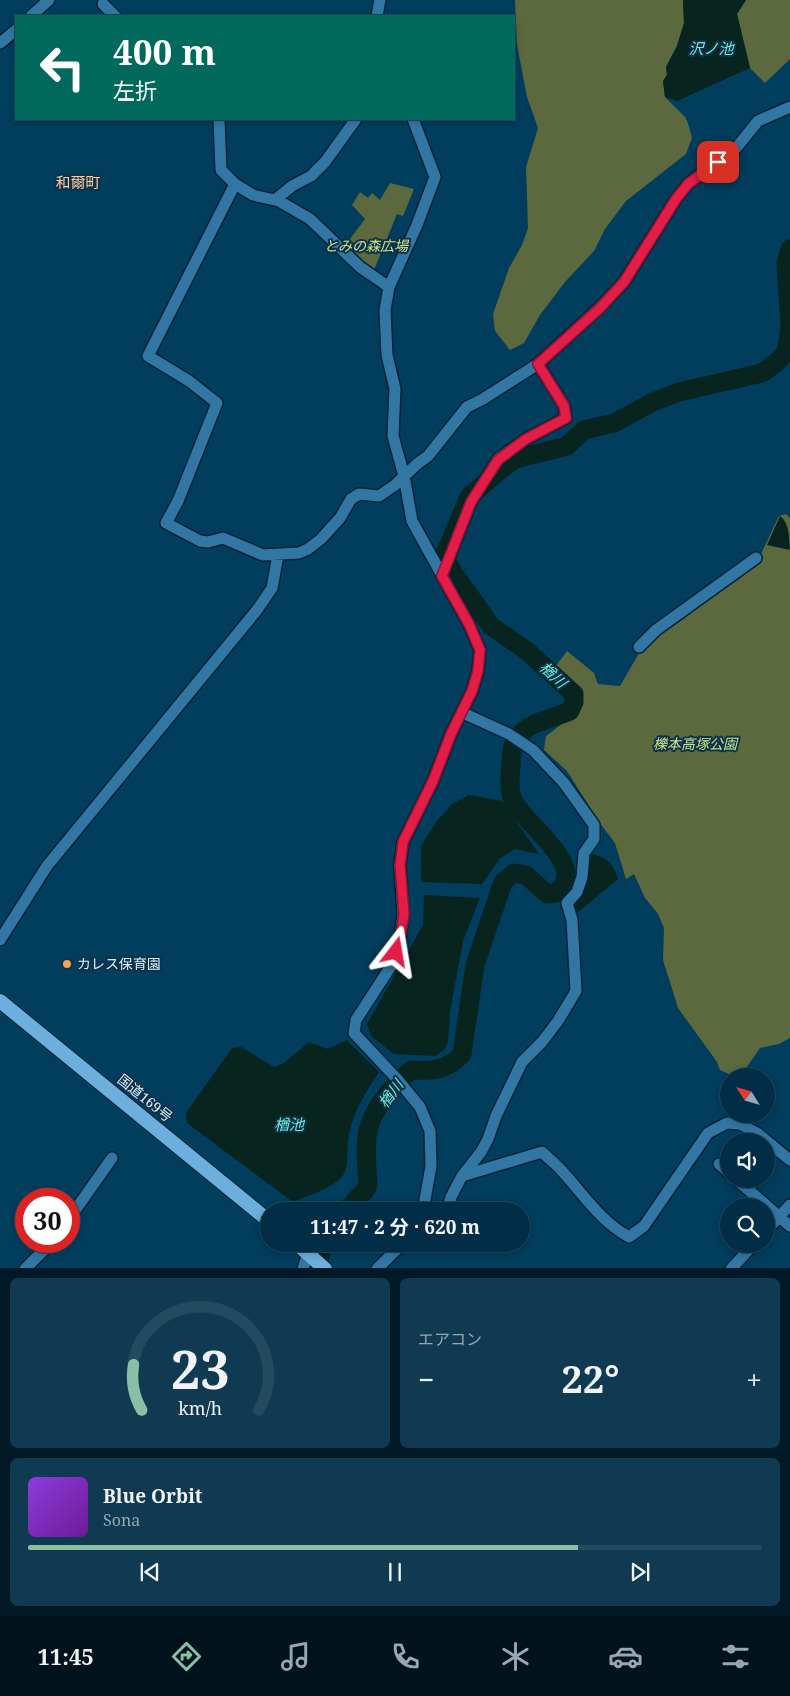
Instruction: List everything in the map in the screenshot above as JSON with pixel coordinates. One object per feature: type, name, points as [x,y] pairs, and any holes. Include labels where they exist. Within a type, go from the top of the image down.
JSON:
[{"type":"highway","name":"国道169号","points":[[0,1001],[260,1214]]},
{"type":"highway","points":[[308,1252],[326,1268]]},
{"type":"street","points":[[32,15],[49,0]]},
{"type":"street","points":[[377,15],[380,0]]},
{"type":"street","points":[[103,4],[114,15]]},
{"type":"street","points":[[0,43],[15,31]]},
{"type":"street","points":[[235,184],[148,356],[189,381],[217,403],[178,501],[166,523],[200,542],[223,538],[263,555],[278,555],[308,549],[334,525],[352,499],[359,494],[379,496],[395,485],[428,456],[467,407],[538,364],[600,308],[624,282],[676,199],[688,184],[737,146],[758,121],[790,107]]},
{"type":"street","points":[[219,120],[221,170],[235,184],[253,195],[275,200],[310,220],[360,267],[389,287]]},
{"type":"street","points":[[275,200],[292,186],[311,176],[325,162],[355,120]]},
{"type":"street","points":[[413,120],[435,177],[420,218],[389,287],[385,310],[388,355],[395,389],[393,436],[404,476],[412,521],[469,624],[480,650],[478,671],[463,713],[403,842],[400,865],[404,914],[400,938],[391,966],[356,1020],[354,1033],[420,1107],[430,1131],[431,1166],[425,1202]]},
{"type":"street","points":[[442,576],[471,502],[498,460],[526,439],[566,418],[564,406],[538,364]]},
{"type":"street","points":[[0,940],[47,866],[257,610],[272,588],[278,555]]},
{"type":"street","points":[[639,647],[662,625],[756,558]]},
{"type":"street","points":[[450,1202],[462,1176],[485,1146],[496,1116],[522,1062],[542,1042],[558,1021],[576,991],[572,920],[568,903],[577,892],[582,877],[584,853],[594,839],[594,825],[564,784],[533,750],[509,734],[463,713]]},
{"type":"street","points":[[462,1176],[542,1152],[561,1169],[596,1212],[629,1237],[644,1226],[708,1133],[727,1123],[740,1124],[757,1133],[790,1160]]},
{"type":"street","points":[[80,1203],[112,1158]]},
{"type":"street","points":[[747,1188],[790,1226]]},
{"type":"street","points":[[775,1221],[790,1205]]},
{"type":"street","points":[[303,1252],[303,1268]]},
{"type":"street","points":[[377,1268],[394,1252]]},
{"type":"street","points":[[25,1268],[41,1253]]},
{"type":"street","points":[[731,1268],[745,1253]]},
{"type":"green space","points":[[515,0],[683,0],[684,23],[677,46],[666,67],[667,75],[663,81],[665,97],[685,117],[692,138],[686,154],[626,201],[605,229],[594,251],[565,282],[540,315],[524,343],[510,350],[495,331],[493,314],[509,268],[522,245],[528,228],[526,167],[538,128],[527,97],[517,45]]},
{"type":"green space","points":[[746,0],[790,0],[790,59],[765,83],[750,68],[737,14]]},
{"type":"green space","name":"とみの森広場","points":[[390,183],[414,189],[403,216],[397,214],[372,275],[343,248],[365,219],[352,205],[360,192],[368,198],[372,193],[380,200]]},
{"type":"green space","name":"櫟本高塚公園","points":[[786,514],[790,518],[790,1038],[779,1044],[760,1048],[746,1068],[720,1068],[720,1070],[717,1062],[678,1008],[663,960],[664,928],[658,914],[645,898],[634,874],[626,879],[615,843],[599,822],[567,771],[544,750],[546,736],[576,713],[578,687],[555,667],[567,651],[594,673],[598,684],[620,686],[642,648],[760,556],[779,516]]},
{"type":"water","name":"沢ノ池","points":[[683,0],[746,0],[737,14],[750,68],[677,101],[665,97],[663,81],[667,75],[666,67],[677,46],[684,23]]},
{"type":"water","points":[[780,516],[786,523],[790,550],[767,545]]},
{"type":"water","points":[[469,795],[502,801],[539,854],[515,849],[500,858],[482,884],[421,882],[421,846],[436,822],[453,803]]},
{"type":"water","points":[[590,854],[605,859],[614,869],[618,879],[577,913],[575,905],[583,894]]},
{"type":"water","points":[[424,895],[480,898],[463,941],[450,1012],[448,1042],[444,1050],[435,1056],[394,1054],[371,1036],[367,1024],[423,925]]},
{"type":"water","name":"楢池","points":[[347,1040],[379,1072],[361,1102],[351,1126],[344,1173],[338,1181],[326,1188],[293,1202],[187,1123],[186,1113],[232,1048],[241,1047],[274,1067],[284,1063],[309,1042],[328,1049]]},
{"type":"waterway","name":"楢川","points":[[354,1202],[367,1188],[367,1137],[372,1118],[383,1100],[411,1070],[439,1069],[450,1064],[462,1054],[475,965],[503,882],[514,873],[526,875],[547,894],[556,893],[565,881],[566,872],[562,861],[547,840],[514,802],[510,789],[510,779],[513,747],[518,736],[532,725],[570,711],[574,702],[574,694],[527,651],[491,626],[452,571],[444,556],[469,497],[515,459],[567,446],[584,430],[614,423],[653,402],[679,392],[762,373],[777,362],[786,352],[789,335],[786,265],[790,249]]},
{"type":"waterway","name":"楢川","points":[[318,1268],[321,1252]]},
{"type":"place","name":"カレス保育園","points":[[67,964]]},
{"type":"district","name":"和爾町","points":[[78,183]]},
{"type":"route","points":[[396,952],[404,914],[400,865],[403,842],[433,781],[451,734],[463,713],[478,671],[480,650],[469,624],[442,576],[471,502],[498,460],[526,439],[566,418],[564,406],[538,364],[600,308],[624,282],[676,199],[688,184],[718,162]]}]
